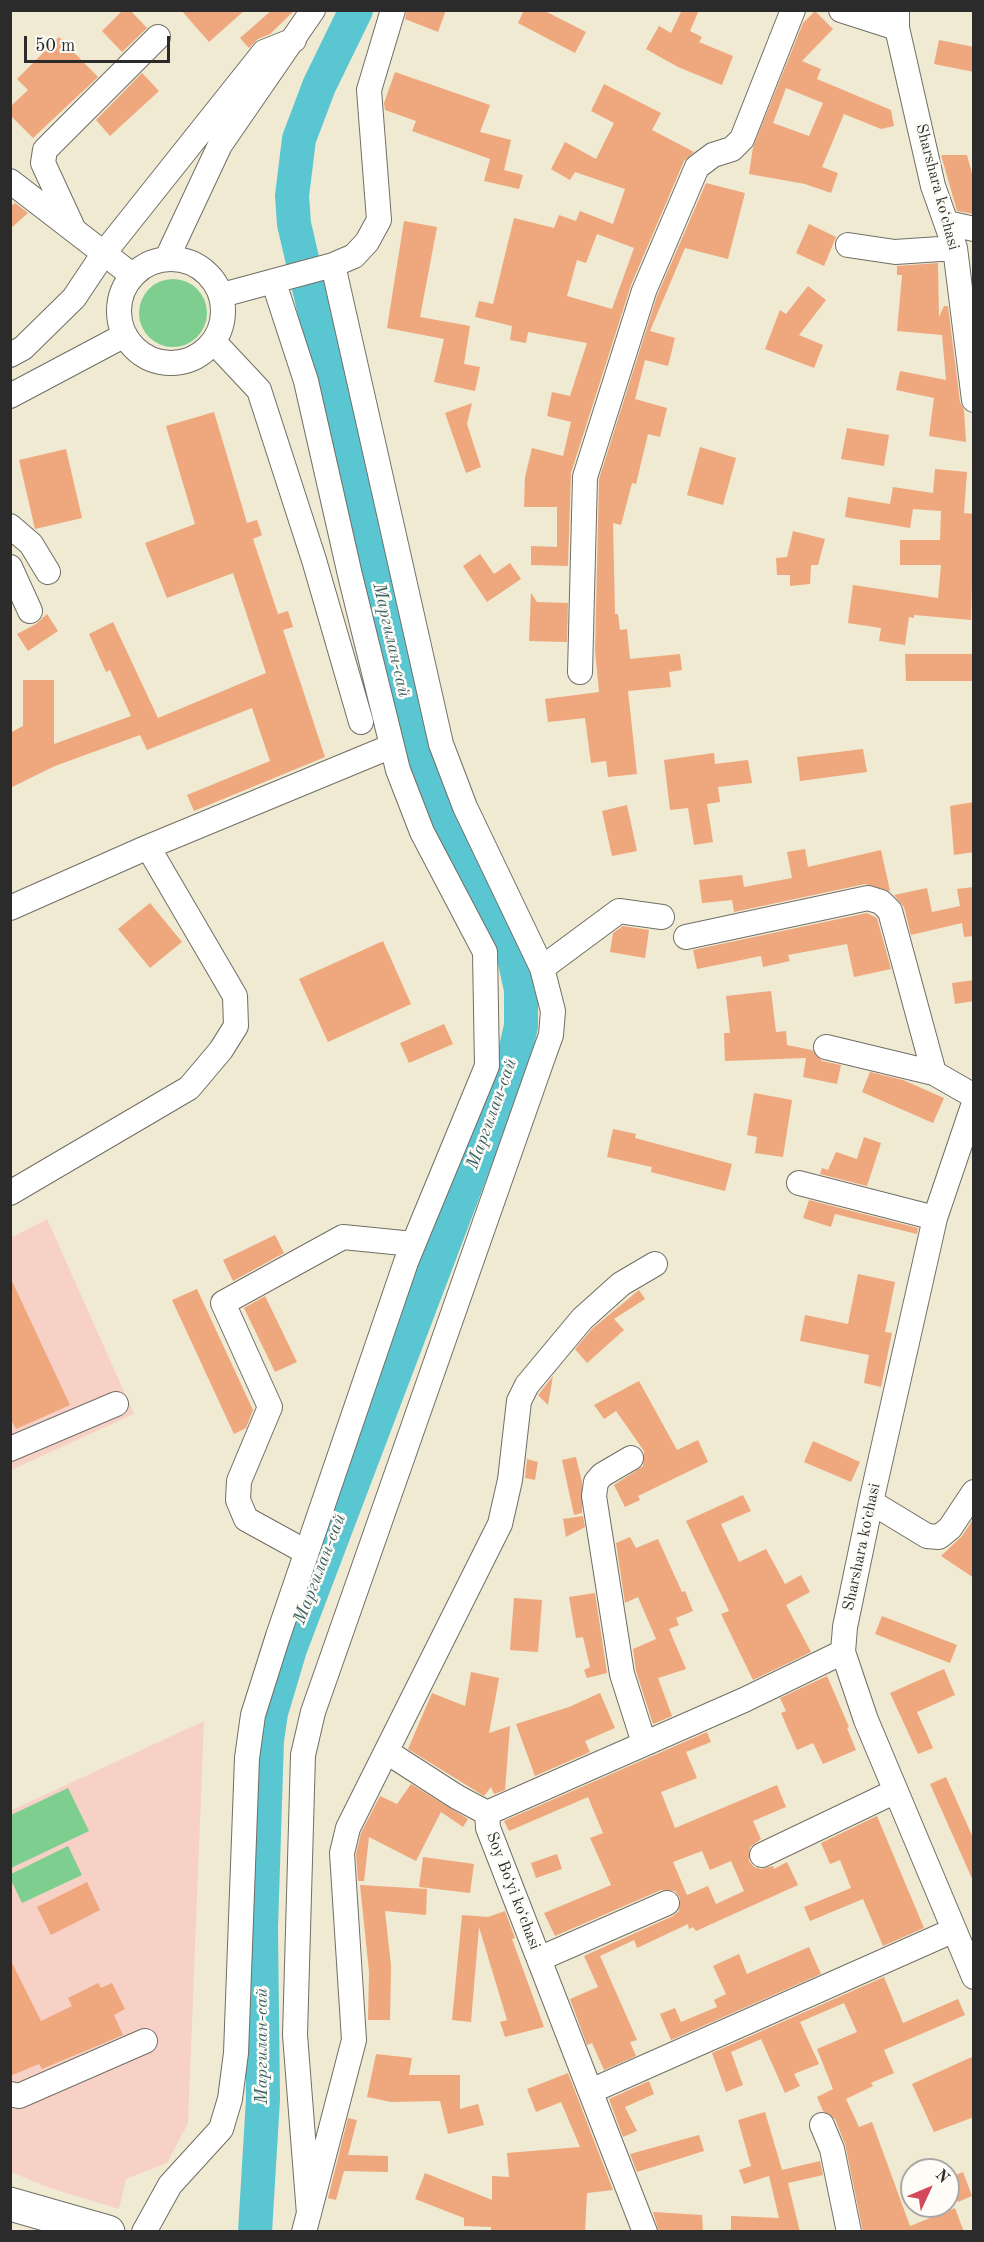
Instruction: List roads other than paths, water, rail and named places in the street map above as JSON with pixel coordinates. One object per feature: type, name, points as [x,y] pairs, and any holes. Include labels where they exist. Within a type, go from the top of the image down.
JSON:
[{"type":"highway","points":[[10,2204],[108,2232]]},
{"type":"street","points":[[166,258],[220,145],[313,10]]},
{"type":"street","points":[[222,295],[274,283],[333,265],[354,256],[367,242],[379,220],[369,90],[393,10]]},
{"type":"street","points":[[580,672],[585,477],[644,291],[697,167],[713,155],[732,149],[742,139],[794,10]]},
{"type":"street","points":[[841,10],[897,19]]},
{"type":"street","name":"Sharshara koʻchasi","points":[[897,19],[933,186],[955,248],[974,400]]},
{"type":"street","points":[[73,228],[43,163],[45,150],[158,38]]},
{"type":"street","points":[[10,355],[22,348],[74,298],[104,253],[264,52],[294,40]]},
{"type":"street","points":[[10,180],[132,275]]},
{"type":"street","points":[[947,222],[974,229]]},
{"type":"street","points":[[848,245],[895,252],[955,248]]},
{"type":"street","points":[[166,258],[184,260],[201,267],[210,275],[222,295],[224,319],[214,342],[196,357],[173,363],[150,359],[140,353],[125,335],[121,325],[119,304],[132,275],[148,264],[166,258]]},
{"type":"street","points":[[306,2223],[295,2035],[303,1755],[313,1712],[551,1035],[553,1011],[542,968],[465,807],[441,744],[333,265]]},
{"type":"street","points":[[144,2232],[170,2185],[221,2129],[230,2099],[236,2053],[247,1758],[253,1715],[306,1552],[413,1244],[487,1066],[485,952],[422,832],[398,770],[306,381],[274,283]]},
{"type":"street","points":[[10,396],[125,335]]},
{"type":"street","points":[[214,342],[259,390],[314,560],[361,722]]},
{"type":"street","points":[[10,526],[31,544],[48,572]]},
{"type":"street","points":[[10,567],[30,611]]},
{"type":"street","points":[[348,678],[373,668]]},
{"type":"street","points":[[10,908],[148,847],[392,746]]},
{"type":"street","points":[[10,1193],[189,1088],[221,1050],[236,1026],[235,996],[148,847]]},
{"type":"street","points":[[686,938],[868,898],[881,902],[890,911],[934,1073]]},
{"type":"street","points":[[542,968],[619,911],[662,917]]},
{"type":"street","points":[[826,1047],[934,1073],[974,1096]]},
{"type":"street","name":"Sharshara koʻchasi","points":[[971,1960],[952,1931],[866,1720],[843,1652],[845,1627],[871,1502],[935,1218],[974,1103]]},
{"type":"street","points":[[799,1183],[935,1218]]},
{"type":"street","points":[[306,1552],[246,1519],[238,1500],[239,1481],[270,1407],[223,1303],[343,1237],[413,1244]]},
{"type":"street","points":[[306,2223],[354,2040],[342,1853],[348,1828],[500,1524],[510,1480],[519,1401],[527,1385],[582,1319],[621,1284],[655,1264]]},
{"type":"street","points":[[10,1449],[116,1404]]},
{"type":"street","points":[[631,1458],[602,1475],[596,1482],[594,1496],[622,1674],[644,1743]]},
{"type":"street","points":[[871,1502],[927,1536],[939,1537],[950,1528],[974,1492]]},
{"type":"street","name":"Soy Boʻyi koʻchasi","points":[[645,2232],[488,1828],[487,1813],[744,1700],[843,1652]]},
{"type":"street","points":[[387,1752],[457,1797],[487,1813]]},
{"type":"street","points":[[762,1854],[896,1791]]},
{"type":"street","points":[[539,1959],[667,1903]]},
{"type":"street","points":[[591,2091],[952,1931]]},
{"type":"street","points":[[10,2094],[19,2096],[145,2041]]},
{"type":"street","points":[[822,2124],[832,2149],[835,2175],[849,2232]]},
{"type":"waterway","name":"Маргилан-сай","points":[[255,2232],[263,2099],[261,1928],[267,1740],[271,1713],[290,1649],[513,1061],[521,1026],[521,990],[513,953],[426,773],[408,711],[294,224],[292,196],[299,139],[319,86],[356,10]]}]
